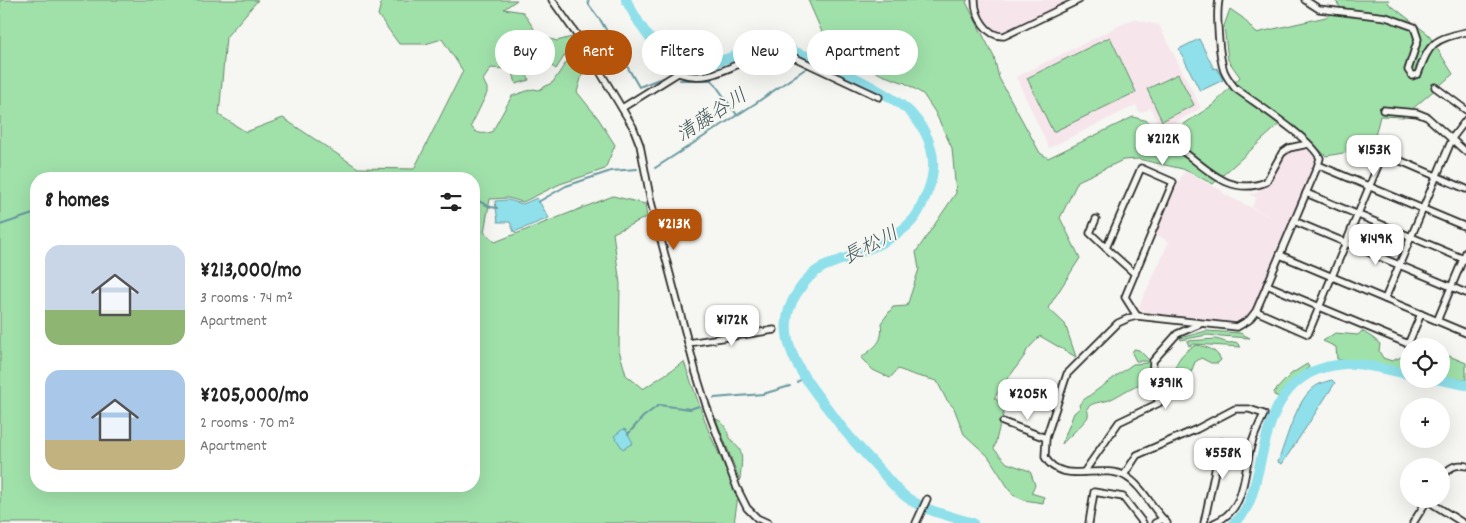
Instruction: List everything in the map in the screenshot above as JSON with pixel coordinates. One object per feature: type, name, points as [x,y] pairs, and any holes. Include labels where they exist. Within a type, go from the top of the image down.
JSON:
[{"type":"street","points":[[552,0],[584,45],[622,108],[640,146],[651,202],[706,405],[737,488],[747,508],[757,518],[768,523]]},
{"type":"street","points":[[975,0],[976,7],[988,31],[998,36],[1004,36],[1079,0]]},
{"type":"street","points":[[1154,523],[1165,521],[1135,483],[1124,475],[1058,470],[1048,463],[1045,457],[1046,438],[1066,374],[1118,323],[1128,318],[1137,316],[1237,327],[1249,320],[1256,311],[1320,158],[1317,151],[1235,88],[1228,78],[1222,64],[1217,17],[1219,0]]},
{"type":"street","points":[[1305,0],[1319,9],[1386,17],[1414,27],[1418,39],[1408,70],[1412,76],[1418,74],[1430,46],[1438,40],[1466,32]]},
{"type":"street","points":[[622,108],[678,73],[698,76],[718,73],[774,52],[787,54],[879,97]]},
{"type":"street","points":[[1435,87],[1466,110]]},
{"type":"street","points":[[1383,110],[1417,113],[1428,117],[1466,152]]},
{"type":"street","points":[[1385,299],[1452,140],[1466,120]]},
{"type":"street","points":[[1181,150],[1218,178],[1228,183],[1248,185],[1266,182],[1282,153],[1289,148],[1308,144]]},
{"type":"street","points":[[1256,311],[1308,334],[1382,156],[1387,156],[1466,189]]},
{"type":"street","points":[[1318,164],[1466,227]]},
{"type":"street","points":[[1106,248],[1141,168],[1174,182],[1125,297],[1137,316]]},
{"type":"street","points":[[1306,193],[1464,260]]},
{"type":"street","points":[[1096,219],[1090,233],[1135,274]]},
{"type":"street","points":[[1294,221],[1466,293]]},
{"type":"street","points":[[1437,321],[1466,252]]},
{"type":"street","points":[[1280,255],[1466,333]]},
{"type":"street","points":[[1267,284],[1406,343],[1421,314]]},
{"type":"street","points":[[1084,472],[1120,422],[1159,403],[1152,383],[1154,361],[1177,334],[1201,323]]},
{"type":"street","points":[[688,343],[774,330]]},
{"type":"street","points":[[1124,475],[1137,455],[1235,409],[1249,409],[1264,414],[1250,448],[1247,473],[1241,494],[1230,512],[1214,523]]},
{"type":"street","points":[[1003,422],[1046,438]]},
{"type":"street","points":[[1204,523],[1221,442],[1250,448]]},
{"type":"street","points":[[1450,468],[1454,466],[1466,466]]},
{"type":"street","points":[[1088,523],[1094,492],[1123,497],[1142,523]]},
{"type":"street","points":[[917,521],[926,500]]},
{"type":"street","points":[[1413,523],[1423,508]]},
{"type":"street","points":[[1440,508],[1463,523]]},
{"type":"shaded area","points":[[979,0],[1071,0],[1002,33],[996,33],[988,26],[980,9]]},
{"type":"shaded area","points":[[1133,19],[1159,25],[1201,108],[1161,130],[1151,108],[1140,113],[1136,105],[1049,148],[1016,77]]},
{"type":"shaded area","points":[[1303,147],[1314,152],[1317,160],[1275,260],[1246,317],[1242,320],[1230,322],[1147,313],[1140,308],[1139,306],[1169,242],[1155,234],[1184,171],[1274,219],[1252,207],[1256,198],[1249,194],[1257,193],[1260,188],[1269,183],[1278,161],[1289,150]]},
{"type":"green space","points":[[0,0],[258,0],[226,37],[219,115],[246,132],[283,118],[358,168],[414,169],[463,71],[442,39],[425,44],[399,44],[378,15],[382,0],[517,0],[504,9],[523,12],[535,30],[495,30],[495,68],[491,68],[483,80],[487,93],[471,126],[480,133],[492,132],[512,96],[533,89],[539,90],[553,82],[565,64],[565,75],[582,75],[577,92],[598,118],[615,145],[605,169],[560,184],[523,202],[508,198],[490,199],[484,232],[495,242],[613,196],[645,204],[647,217],[613,233],[620,284],[619,350],[626,375],[643,389],[684,362],[709,432],[738,496],[734,523],[0,523]]},
{"type":"green space","points":[[808,0],[968,0],[966,2],[994,57],[999,78],[1040,153],[1048,158],[1133,117],[1148,121],[1161,139],[1213,105],[1240,77],[1228,60],[1224,26],[1230,9],[1243,18],[1256,33],[1326,17],[1340,7],[1335,0],[1389,0],[1388,3],[1428,34],[1453,74],[1403,117],[1380,116],[1372,148],[1326,156],[1304,136],[1283,121],[1213,184],[1183,169],[1138,159],[1123,160],[1078,181],[1060,218],[1080,258],[1048,308],[1065,324],[1076,357],[1040,336],[1027,350],[994,398],[1006,406],[994,449],[1007,463],[1030,471],[1035,485],[1031,493],[1044,497],[1043,503],[1024,500],[1013,495],[988,456],[964,434],[954,408],[946,399],[937,381],[898,369],[890,378],[873,370],[861,358],[880,340],[881,323],[893,307],[907,306],[919,269],[916,252],[956,193],[952,148],[935,112],[923,94],[905,83],[882,75],[918,75],[918,30],[821,30]]},
{"type":"green space","points":[[1110,37],[1136,92],[1053,132],[1027,78]]},
{"type":"green space","points":[[565,39],[565,55],[556,69],[555,40]]},
{"type":"green space","points":[[1178,74],[1194,105],[1162,121],[1147,89]]},
{"type":"green space","points":[[514,75],[528,75],[529,80],[516,84]]},
{"type":"green space","points":[[1206,331],[1240,333],[1250,338],[1207,335],[1181,340],[1180,338]]},
{"type":"green space","points":[[1362,331],[1380,344],[1379,351],[1383,358],[1392,361],[1400,357],[1400,369],[1337,359],[1336,347],[1323,341],[1335,333],[1358,335]]},
{"type":"green space","points":[[1216,339],[1229,343],[1236,342],[1241,347],[1194,344],[1189,346],[1187,341]]},
{"type":"green space","points":[[1196,345],[1214,351],[1221,360],[1218,363],[1211,363],[1201,358],[1195,362],[1191,372],[1176,377],[1173,373],[1179,360],[1188,350]]},
{"type":"green space","points":[[1134,349],[1139,350],[1151,362],[1149,383],[1138,385],[1109,400],[1095,403],[1087,408],[1087,418],[1062,444],[1074,413],[1080,408],[1079,405],[1082,401],[1133,364],[1147,363],[1147,361],[1136,361],[1132,353]]},
{"type":"green space","points":[[1450,356],[1466,363],[1466,380],[1450,378]]},
{"type":"green space","points":[[1307,364],[1309,367],[1284,389],[1279,397],[1274,395],[1274,392],[1291,374]]},
{"type":"green space","points":[[716,419],[724,425],[730,438],[739,448],[742,460],[740,481]]},
{"type":"water","points":[[1199,39],[1214,69],[1217,68],[1223,80],[1200,91],[1179,49]]},
{"type":"water","points":[[537,198],[549,218],[514,232],[510,222],[498,222],[495,201],[508,200],[523,204]]},
{"type":"water","points":[[1332,380],[1335,383],[1282,464],[1278,462],[1300,404],[1316,386]]},
{"type":"water","points":[[623,429],[626,430],[633,443],[623,449],[614,436]]},
{"type":"waterway","points":[[588,0],[589,5],[601,21],[639,87],[662,78]]},
{"type":"waterway","name":"長松川","points":[[626,0],[652,41],[667,54],[686,64],[695,66],[709,64],[761,46],[777,47],[795,52],[840,70],[883,93],[911,113],[926,134],[932,154],[932,177],[917,215],[893,237],[823,267],[811,275],[797,293],[789,310],[786,327],[795,359],[813,390],[845,432],[894,486],[905,496],[924,507],[973,523]]},
{"type":"waterway","name":"清藤谷川","points":[[655,168],[807,68]]},
{"type":"waterway","points":[[680,80],[712,80],[737,115]]},
{"type":"waterway","name":"清藤谷川","points":[[538,202],[566,186],[611,171],[637,169]]},
{"type":"waterway","name":"清藤谷川","points":[[480,202],[497,208]]},
{"type":"waterway","name":"清藤谷川","points":[[0,225],[30,215]]},
{"type":"waterway","name":"長松川","points":[[1234,523],[1244,513],[1250,500],[1266,439],[1277,408],[1296,383],[1309,373],[1326,367],[1344,364],[1363,365],[1400,372]]},
{"type":"waterway","points":[[797,382],[804,378]]},
{"type":"waterway","name":"長松川","points":[[1450,382],[1466,385]]},
{"type":"waterway","points":[[714,398],[763,394],[790,386]]},
{"type":"waterway","points":[[628,434],[643,417],[659,405],[690,409],[699,406]]}]
